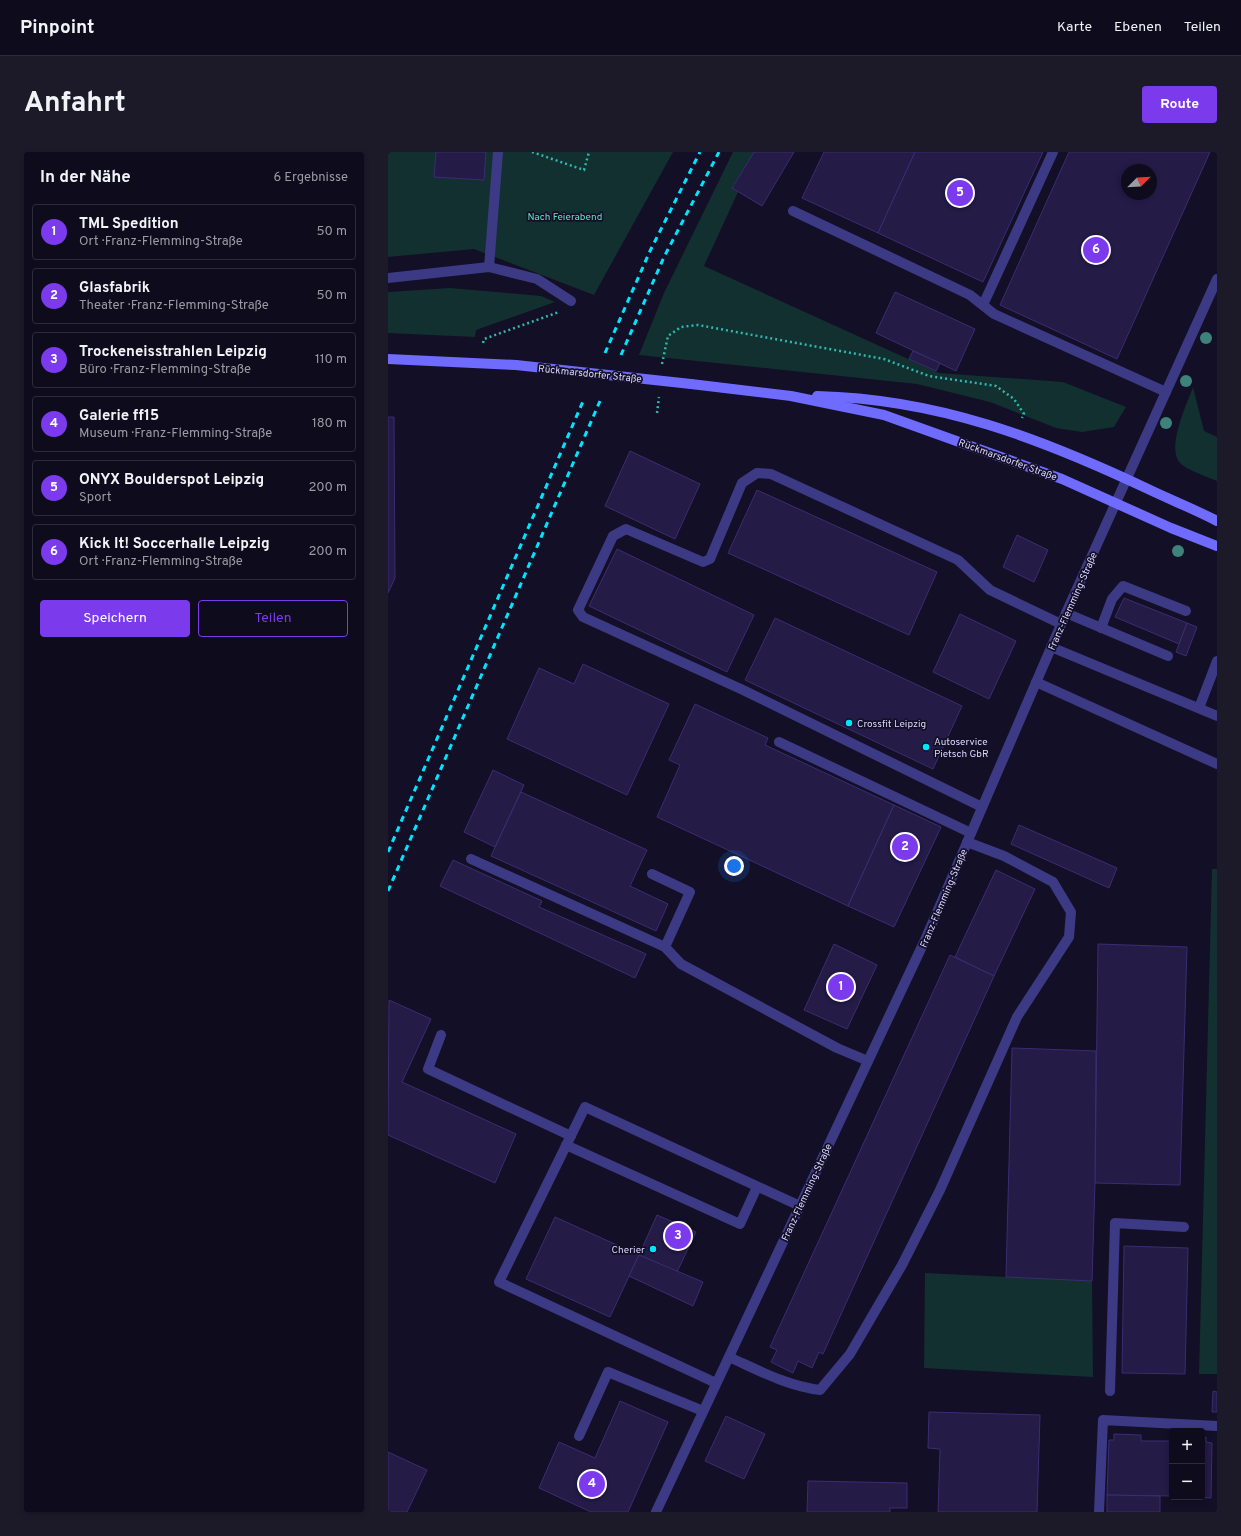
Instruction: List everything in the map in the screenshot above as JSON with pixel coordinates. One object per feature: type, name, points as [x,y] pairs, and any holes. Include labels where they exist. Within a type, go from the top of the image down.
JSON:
[{"type":"main road","name":"Rückmarsdorfer Straße","points":[[388,359],[516,365],[691,384],[791,396],[884,415],[1062,479],[1217,546]]},
{"type":"main road","name":"Rückmarsdorfer Straße","points":[[791,396],[846,397],[898,403],[954,414],[1016,433],[1073,454],[1217,521]]},
{"type":"street","points":[[489,266],[498,152]]},
{"type":"street","points":[[983,305],[1053,152]]},
{"type":"street","points":[[793,211],[970,295],[994,314],[1166,392]]},
{"type":"street","points":[[388,278],[489,266],[537,279],[571,301]]},
{"type":"street","name":"Franz-Flemming-Straße","points":[[656,1512],[925,940],[1051,646],[1217,279]]},
{"type":"street","points":[[982,807],[743,690],[583,617],[578,610],[613,536],[626,529],[703,562],[710,559],[742,483],[757,473],[771,474],[958,560],[990,590],[1061,624]]},
{"type":"street","points":[[1101,628],[1112,599],[1123,586],[1186,610]]},
{"type":"street","points":[[1066,613],[1168,656]]},
{"type":"street","points":[[1051,646],[1217,716]]},
{"type":"street","points":[[1199,708],[1217,661]]},
{"type":"street","points":[[1036,682],[1217,764]]},
{"type":"street","points":[[728,1357],[784,1382],[803,1388],[820,1390],[850,1354],[902,1265],[937,1197],[1017,1017],[1069,937],[1071,912],[1054,882],[779,742]]},
{"type":"street","points":[[471,859],[665,947],[681,964],[837,1048],[868,1061]]},
{"type":"street","points":[[652,874],[690,892],[665,947]]},
{"type":"street","points":[[441,1035],[428,1069],[569,1141],[740,1224],[757,1187]]},
{"type":"street","points":[[716,1383],[499,1282],[585,1107],[800,1206]]},
{"type":"street","points":[[1110,1390],[1115,1223],[1184,1227]]},
{"type":"street","points":[[579,1436],[608,1372],[703,1411]]},
{"type":"street","points":[[1099,1512],[1103,1420],[1217,1426]]},
{"type":"path","points":[[532,152],[584,170],[589,152]]},
{"type":"path","points":[[483,343],[484,339],[499,332],[556,314]]},
{"type":"path","points":[[662,370],[668,336],[681,327],[698,325],[884,359],[929,376],[996,386],[1014,398],[1024,414],[1016,433]]},
{"type":"path","points":[[657,413],[660,392]]},
{"type":"green space","name":"Nach Feierabend","points":[[388,152],[673,152],[594,295],[474,249],[388,257]]},
{"type":"green space","points":[[733,152],[754,152],[732,187],[738,192],[704,266],[939,373],[1063,382],[1126,407],[1114,427],[1082,432],[1056,428],[990,402],[917,384],[639,355],[664,293]]},
{"type":"green space","points":[[450,288],[541,296],[555,302],[476,330],[475,337],[388,333],[388,292]]},
{"type":"green space","points":[[1193,387],[1204,431],[1217,437],[1217,481],[1184,466],[1177,457],[1175,448],[1176,438],[1182,415]]},
{"type":"green space","points":[[1212,869],[1217,869],[1217,1374],[1199,1374]]},
{"type":"green space","points":[[925,1273],[1092,1281],[1093,1377],[924,1368]]},
{"type":"building","points":[[436,152],[486,152],[484,180],[434,177]]},
{"type":"building","points":[[754,152],[794,152],[762,206],[732,188]]},
{"type":"building","points":[[824,152],[915,152],[878,233],[802,198]]},
{"type":"building","points":[[915,152],[1043,152],[983,282],[878,233]]},
{"type":"building","points":[[1069,152],[1210,152],[1117,359],[1000,305]]},
{"type":"building","points":[[895,292],[975,329],[956,371],[876,333]]},
{"type":"building","points":[[913,351],[940,363],[936,371],[909,359]]},
{"type":"building","points":[[388,417],[394,417],[395,578],[388,593]]},
{"type":"building","points":[[630,451],[700,484],[675,539],[605,506]]},
{"type":"building","points":[[757,490],[937,572],[909,635],[728,553]]},
{"type":"building","points":[[1017,535],[1048,550],[1034,582],[1003,567]]},
{"type":"building","points":[[617,549],[754,615],[727,672],[589,606]]},
{"type":"building","points":[[1124,598],[1187,623],[1179,644],[1115,617]]},
{"type":"building","points":[[960,614],[1016,641],[989,699],[933,672]]},
{"type":"building","points":[[775,618],[962,706],[933,769],[745,680]]},
{"type":"building","points":[[1187,623],[1197,627],[1186,656],[1176,652]]},
{"type":"building","points":[[583,664],[669,704],[627,795],[507,739],[539,668],[574,684]]},
{"type":"building","points":[[695,704],[768,738],[765,745],[894,805],[848,906],[657,817],[680,765],[669,760]]},
{"type":"building","points":[[493,770],[524,785],[495,847],[464,832]]},
{"type":"building","points":[[521,792],[647,850],[630,886],[668,904],[656,931],[491,856]]},
{"type":"building","points":[[894,805],[941,827],[894,927],[848,906]]},
{"type":"building","points":[[1019,825],[1117,868],[1109,888],[1011,844]]},
{"type":"building","points":[[453,860],[542,901],[539,907],[646,954],[635,978],[440,886]]},
{"type":"building","points":[[996,870],[1035,889],[994,976],[955,957]]},
{"type":"building","points":[[834,944],[877,965],[847,1029],[804,1010]]},
{"type":"building","points":[[1098,944],[1187,947],[1180,1185],[1095,1183]]},
{"type":"building","points":[[950,955],[994,976],[823,1354],[819,1352],[812,1368],[798,1361],[793,1373],[771,1362],[777,1350],[770,1347]]},
{"type":"building","points":[[389,1000],[431,1019],[402,1082],[516,1134],[495,1183],[388,1135]]},
{"type":"building","points":[[1012,1048],[1096,1051],[1095,1183],[1092,1281],[1006,1277]]},
{"type":"building","points":[[657,1215],[696,1232],[677,1272],[639,1255]]},
{"type":"building","points":[[555,1217],[639,1255],[610,1317],[526,1279]]},
{"type":"building","points":[[1124,1246],[1188,1248],[1185,1374],[1122,1373]]},
{"type":"building","points":[[639,1255],[703,1282],[693,1306],[629,1276]]},
{"type":"building","points":[[1213,1391],[1217,1392],[1217,1412],[1212,1412]]},
{"type":"building","points":[[620,1401],[668,1422],[628,1512],[591,1512],[539,1488],[559,1442],[595,1458]]},
{"type":"building","points":[[929,1412],[1040,1415],[1037,1512],[938,1512],[940,1449],[928,1448]]},
{"type":"building","points":[[726,1416],[765,1434],[744,1479],[705,1461]]},
{"type":"building","points":[[1114,1434],[1141,1435],[1141,1441],[1169,1441],[1169,1496],[1107,1495],[1109,1440],[1114,1440]]},
{"type":"building","points":[[1205,1437],[1206,1442],[1212,1443],[1211,1498],[1205,1498]]},
{"type":"building","points":[[388,1452],[427,1470],[407,1512],[388,1512]]},
{"type":"building","points":[[808,1481],[907,1483],[907,1508],[890,1508],[890,1512],[807,1512]]},
{"type":"building","points":[[1107,1495],[1160,1496],[1160,1512],[1107,1512]]},
{"type":"railway","points":[[605,353],[650,251],[700,152]]},
{"type":"railway","points":[[621,355],[664,257],[719,152]]},
{"type":"railway","points":[[388,852],[584,399]]},
{"type":"railway","points":[[388,891],[600,401]]},
{"type":"place","name":"ONYX Boulderspot Leipzig","points":[[960,193]]},
{"type":"place","name":"Kick It! Soccerhalle Leipzig","points":[[1096,250]]},
{"type":"place","name":"Crossfit Leipzig","points":[[849,723]]},
{"type":"place","name":"Autoservice Pietsch GbR","points":[[926,747]]},
{"type":"place","name":"Glasfabrik","points":[[905,847]]},
{"type":"place","name":"TML Spedition","points":[[841,987]]},
{"type":"place","name":"Trockeneisstrahlen Leipzig","points":[[678,1236]]},
{"type":"place","name":"Cherier","points":[[653,1249]]},
{"type":"place","name":"Galerie ff15","points":[[592,1484]]}]
